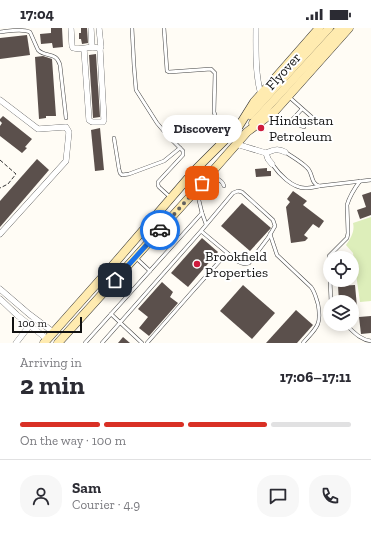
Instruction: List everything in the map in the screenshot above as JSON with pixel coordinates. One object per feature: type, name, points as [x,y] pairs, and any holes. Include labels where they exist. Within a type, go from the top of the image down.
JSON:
[{"type":"main road","points":[[46,341],[195,170],[239,126],[254,102],[267,97],[320,28]]},
{"type":"main road","name":"Flyover","points":[[247,132],[267,97],[329,28]]},
{"type":"main road","name":"Flyover","points":[[267,97],[340,28]]},
{"type":"main road","points":[[58,343],[247,132],[275,111],[349,28]]},
{"type":"street","points":[[71,28],[73,48],[78,50],[92,47],[100,49]]},
{"type":"street","points":[[91,28],[92,47]]},
{"type":"street","points":[[84,49],[90,120],[92,122],[103,122],[99,28]]},
{"type":"street","points":[[256,28],[255,60],[258,84],[267,97]]},
{"type":"street","points":[[0,100],[38,129],[66,127],[69,132],[66,161],[0,234]]},
{"type":"street","points":[[236,144],[266,153],[280,149],[285,152]]},
{"type":"street","points":[[266,153],[272,164]]},
{"type":"street","points":[[0,289],[53,332]]},
{"type":"street","points":[[0,299],[46,341]]},
{"type":"street","points":[[24,320],[29,314]]},
{"type":"street","points":[[16,343],[30,325]]},
{"type":"lane","points":[[132,28],[136,90],[157,123],[183,151],[183,155],[158,182],[159,187],[171,198]]},
{"type":"lane","points":[[164,28],[167,71],[210,69],[215,73],[214,112],[227,137]]},
{"type":"lane","points":[[0,32],[28,31],[30,32],[40,52],[55,56],[57,58],[60,65],[66,118]]},
{"type":"lane","points":[[288,96],[314,119]]},
{"type":"lane","points":[[290,122],[302,109]]},
{"type":"lane","points":[[271,114],[304,127]]},
{"type":"lane","points":[[114,138],[119,169],[122,175],[164,161],[180,148]]},
{"type":"lane","points":[[285,152],[309,170],[314,183],[319,186]]},
{"type":"lane","points":[[272,164],[279,173],[296,187],[305,188],[371,180]]},
{"type":"lane","points":[[208,176],[221,180],[224,186]]},
{"type":"lane","points":[[331,295],[329,256],[347,238],[348,200],[350,194],[360,181]]},
{"type":"lane","points":[[196,190],[206,224]]},
{"type":"lane","points":[[102,343],[201,231],[232,193],[238,191],[242,192],[273,220],[275,226],[249,263],[246,264],[237,261],[201,231]]},
{"type":"lane","points":[[85,343],[202,213]]},
{"type":"lane","points":[[270,234],[277,255],[311,287],[316,296],[320,314],[320,322],[303,343]]},
{"type":"lane","points":[[147,343],[227,253]]},
{"type":"lane","points":[[135,257],[150,271]]},
{"type":"lane","points":[[111,314],[142,343]]},
{"type":"lane","points":[[352,331],[360,338],[366,341],[371,341]]},
{"type":"path","points":[[0,160],[16,174],[8,184],[0,188]]},
{"type":"green space","points":[[371,217],[371,301],[360,302],[358,287],[359,251],[351,251],[346,245],[352,234],[353,223]]},
{"type":"building","points":[[51,28],[62,28],[63,47],[53,48],[52,43],[41,44],[40,34],[51,33]]},
{"type":"building","points":[[81,28],[87,28],[88,43],[82,44],[81,39],[79,39]]},
{"type":"building","points":[[27,35],[30,55],[0,59],[0,38]]},
{"type":"building","points":[[96,54],[100,117],[93,118],[89,55]]},
{"type":"building","points":[[43,56],[52,59],[56,116],[46,116],[46,118],[39,119],[35,57]]},
{"type":"building","points":[[3,116],[32,139],[22,153],[0,136],[0,126],[2,123],[0,119]]},
{"type":"building","points":[[100,128],[104,170],[95,171],[91,130]]},
{"type":"building","points":[[37,159],[49,170],[0,227],[0,201]]},
{"type":"building","points":[[267,168],[267,171],[271,171],[271,176],[256,177],[255,169]]},
{"type":"building","points":[[293,191],[307,201],[303,205],[324,221],[319,228],[313,224],[304,235],[308,238],[305,241],[291,243],[286,207],[290,202],[287,199]]},
{"type":"building","points":[[371,192],[371,215],[360,219],[357,210],[366,207],[362,195]]},
{"type":"building","points":[[242,203],[271,228],[250,251],[221,226]]},
{"type":"building","points":[[202,238],[218,252],[188,287],[171,273]]},
{"type":"building","points":[[162,282],[173,292],[170,297],[178,303],[149,336],[139,328],[148,317],[138,309]]},
{"type":"building","points":[[243,285],[275,313],[252,339],[220,311]]},
{"type":"building","points":[[338,287],[355,287],[356,295],[339,295]]},
{"type":"building","points":[[296,310],[313,325],[297,343],[266,343]]},
{"type":"building","points":[[371,316],[371,333],[361,334],[359,317]]},
{"type":"building","points":[[123,337],[130,343],[118,343]]},
{"type":"way so far","points":[[160,230],[202,183]]},
{"type":"place","name":"Hindustan Petroleum","points":[[261,128]]},
{"type":"place","name":"Discovery","points":[[202,183]]},
{"type":"place","name":"Brookfield Properties","points":[[197,264]]},
{"type":"route","points":[[115,280],[160,230]]}]
